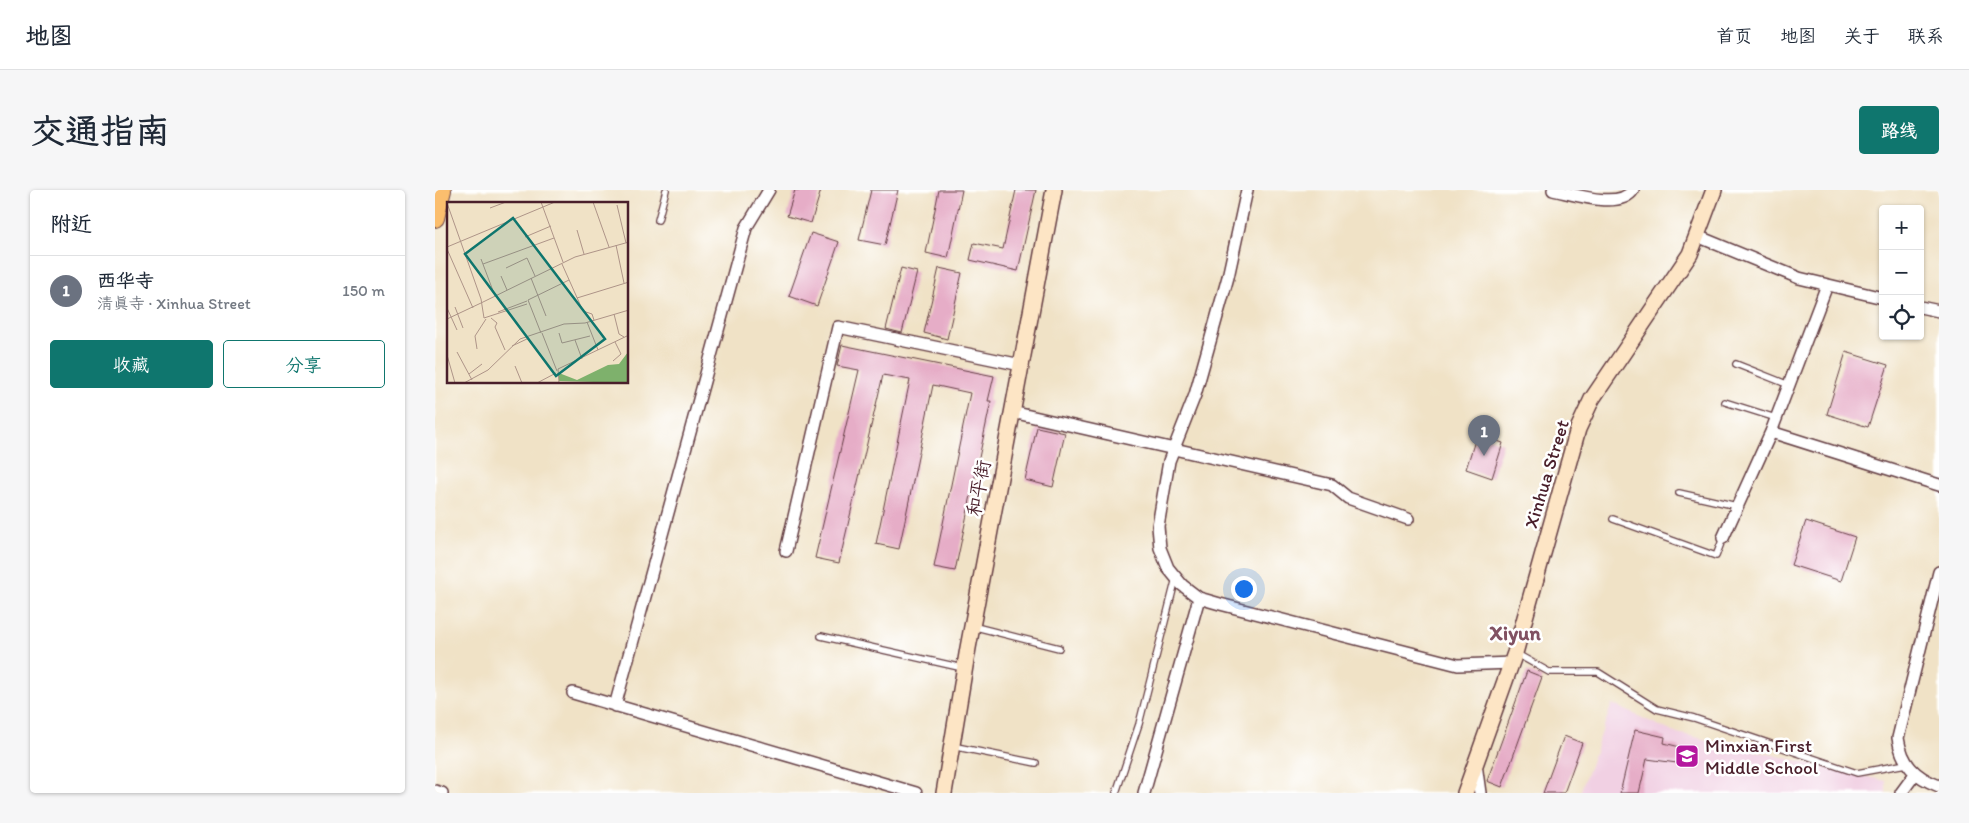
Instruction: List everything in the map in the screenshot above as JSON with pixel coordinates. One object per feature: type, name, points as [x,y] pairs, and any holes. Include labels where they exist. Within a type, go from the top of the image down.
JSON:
[{"type":"main road","points":[[435,218],[443,190]]},
{"type":"street","points":[[615,706],[746,228],[769,190]]},
{"type":"street","name":"和平街","points":[[944,793],[972,626],[1054,190]]},
{"type":"street","points":[[1247,190],[1228,277],[1198,386],[1169,461],[1158,526],[1160,548],[1168,568],[1181,585],[1199,598],[1458,665],[1513,658]]},
{"type":"street","points":[[1553,190],[1590,198],[1616,200],[1630,196],[1633,190]]},
{"type":"street","name":"Xinhua Street","points":[[1465,793],[1513,658],[1578,429],[1592,399],[1690,254],[1714,190]]},
{"type":"street","points":[[1697,236],[1799,278],[1879,297]]},
{"type":"street","points":[[1723,538],[1771,432],[1827,285]]},
{"type":"street","points":[[1924,308],[1939,311]]},
{"type":"street","points":[[786,551],[838,327],[1021,365]]},
{"type":"street","points":[[1012,412],[1332,485],[1348,498],[1408,519]]},
{"type":"street","points":[[1771,432],[1939,485]]},
{"type":"street","points":[[1939,572],[1898,738],[1900,752],[1906,764],[1915,774],[1939,786]]},
{"type":"street","points":[[1145,793],[1199,598]]},
{"type":"street","points":[[573,693],[916,793]]},
{"type":"street","points":[[1476,764],[1480,793]]},
{"type":"street","points":[[1901,793],[1915,774]]},
{"type":"street","points":[[435,791],[442,793]]},
{"type":"lane","points":[[658,220],[666,190]]},
{"type":"lane","points":[[1736,364],[1789,385]]},
{"type":"lane","points":[[1725,402],[1776,418]]},
{"type":"lane","points":[[1679,493],[1737,506]]},
{"type":"lane","points":[[1613,519],[1716,556],[1723,538]]},
{"type":"lane","points":[[1116,793],[1139,724],[1176,578]]},
{"type":"lane","points":[[972,626],[1059,648]]},
{"type":"lane","points":[[821,636],[965,668]]},
{"type":"lane","points":[[1513,658],[1549,672],[1599,672],[1657,709],[1694,718],[1857,773],[1906,764]]},
{"type":"lane","points":[[952,746],[1036,763]]},
{"type":"shaded area","name":"Minxian First Middle School","points":[[1612,704],[1673,732],[1886,781],[1886,793],[1580,793]]},
{"type":"building","points":[[795,190],[821,190],[811,223],[787,216]]},
{"type":"building","points":[[871,190],[898,190],[885,245],[859,240]]},
{"type":"building","points":[[939,190],[962,190],[948,258],[926,253]]},
{"type":"building","points":[[1016,190],[1036,190],[1018,271],[970,260],[974,243],[1003,249]]},
{"type":"building","points":[[811,233],[839,242],[817,306],[789,296]]},
{"type":"building","points":[[901,268],[917,272],[902,333],[886,329]]},
{"type":"building","points":[[939,268],[962,273],[947,339],[924,333]]},
{"type":"building","points":[[842,345],[994,376],[988,401],[991,401],[955,571],[934,567],[970,393],[933,385],[899,549],[876,544],[910,380],[883,375],[839,563],[815,558],[859,370],[837,366]]},
{"type":"building","points":[[1846,352],[1888,365],[1868,427],[1827,414]]},
{"type":"building","points":[[1037,427],[1065,433],[1053,487],[1025,480]]},
{"type":"building","points":[[1477,434],[1503,443],[1492,478],[1466,469]]},
{"type":"building","points":[[1806,521],[1855,537],[1841,581],[1791,565]]},
{"type":"building","points":[[1527,671],[1542,677],[1502,787],[1487,781]]},
{"type":"building","points":[[1635,730],[1665,737],[1664,743],[1680,747],[1677,763],[1647,759],[1639,793],[1620,793]]},
{"type":"building","points":[[1564,736],[1582,743],[1564,793],[1543,793]]},
{"type":"place","name":"西华寺","points":[[1484,456]]},
{"type":"place","name":"Minxian First Middle School","points":[[1687,756]]},
{"type":"district","name":"Xiyun","points":[[1515,633]]}]
